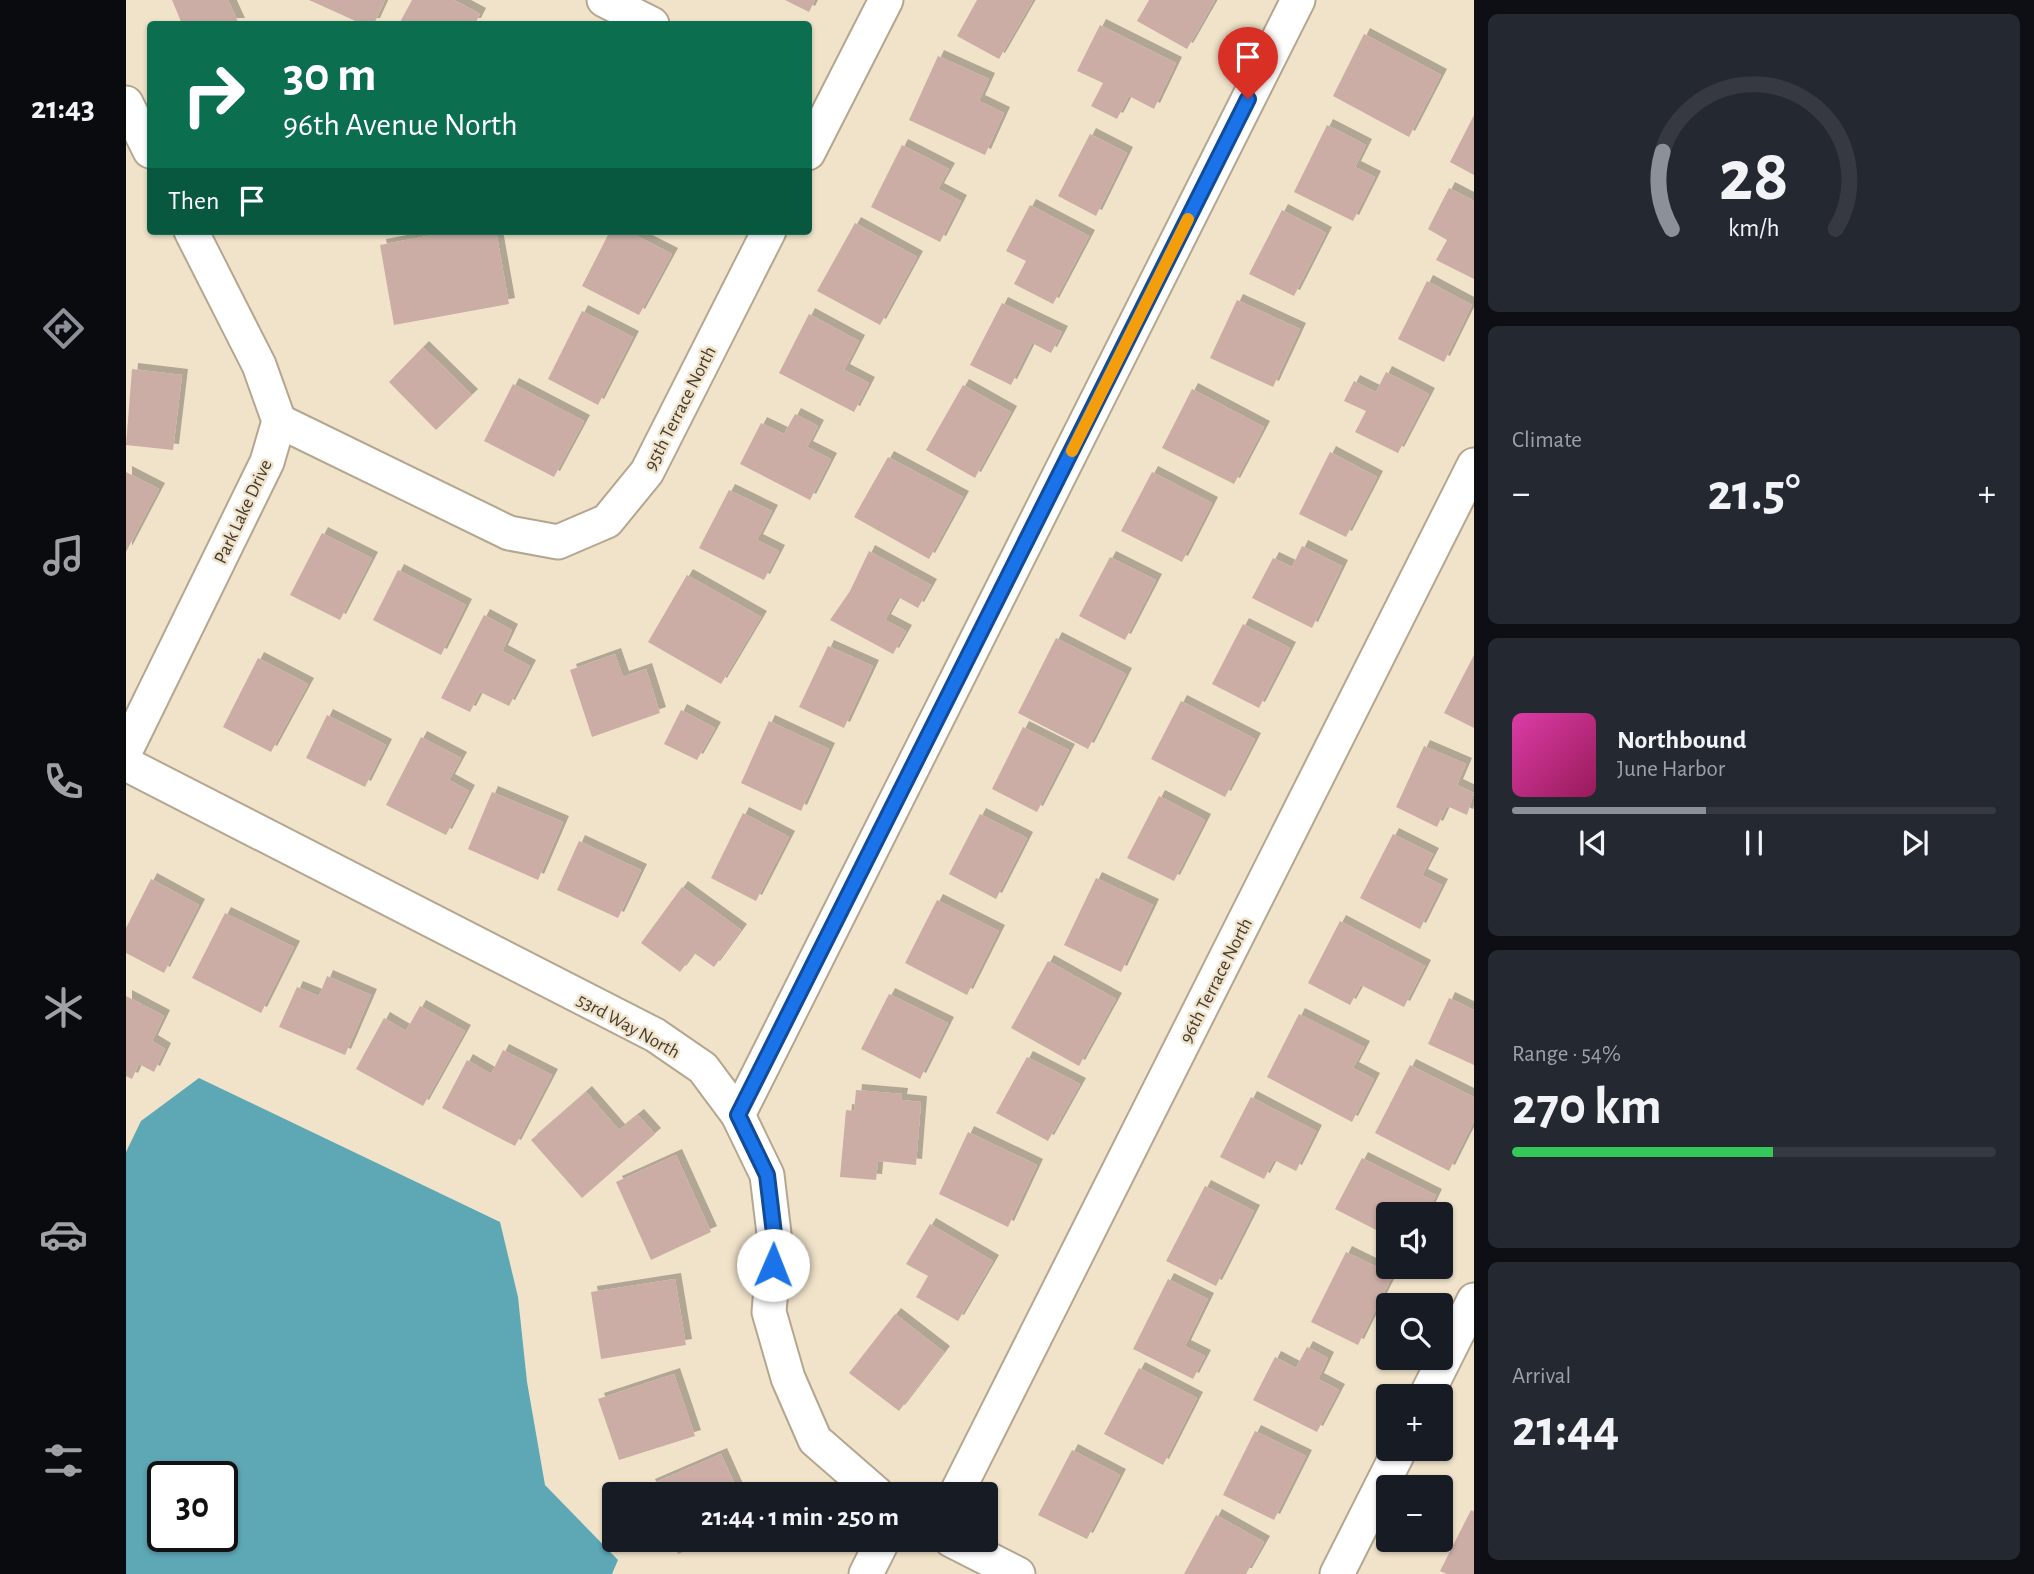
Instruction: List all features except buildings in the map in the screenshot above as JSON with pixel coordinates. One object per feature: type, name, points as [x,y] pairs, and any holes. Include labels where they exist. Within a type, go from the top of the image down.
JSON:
[{"type":"street","points":[[604,0],[646,21]]},
{"type":"street","points":[[812,136],[818,110],[886,0]]},
{"type":"street","points":[[738,1115],[1298,0]]},
{"type":"street","points":[[126,103],[147,145]]},
{"type":"street","points":[[193,235],[259,365],[279,421]]},
{"type":"street","name":"95th Terrace North","points":[[279,421],[509,533],[558,542],[607,521],[647,472],[767,235]]},
{"type":"street","name":"Park Lake Drive","points":[[126,750],[267,462],[279,421]]},
{"type":"street","name":"96th Terrace North","points":[[962,1482],[1474,465]]},
{"type":"street","name":"53rd Way North","points":[[126,764],[655,1035],[703,1068],[738,1115],[767,1175],[775,1242],[769,1312],[788,1378],[815,1440],[863,1482]]},
{"type":"street","points":[[1432,1384],[1474,1300]]},
{"type":"street","points":[[1337,1574],[1394,1461]]},
{"type":"street","points":[[866,1574],[877,1552]]},
{"type":"street","points":[[975,1552],[1018,1574]]},
{"type":"water","points":[[199,1078],[500,1222],[518,1297],[527,1382],[545,1485],[602,1544],[602,1552],[610,1552],[618,1560],[612,1574],[126,1574],[126,1152],[141,1121]]},
{"type":"slow traffic","points":[[1072,451],[1188,219]]},
{"type":"route","points":[[773,1265],[775,1242],[767,1175],[738,1115],[1248,99]]}]
